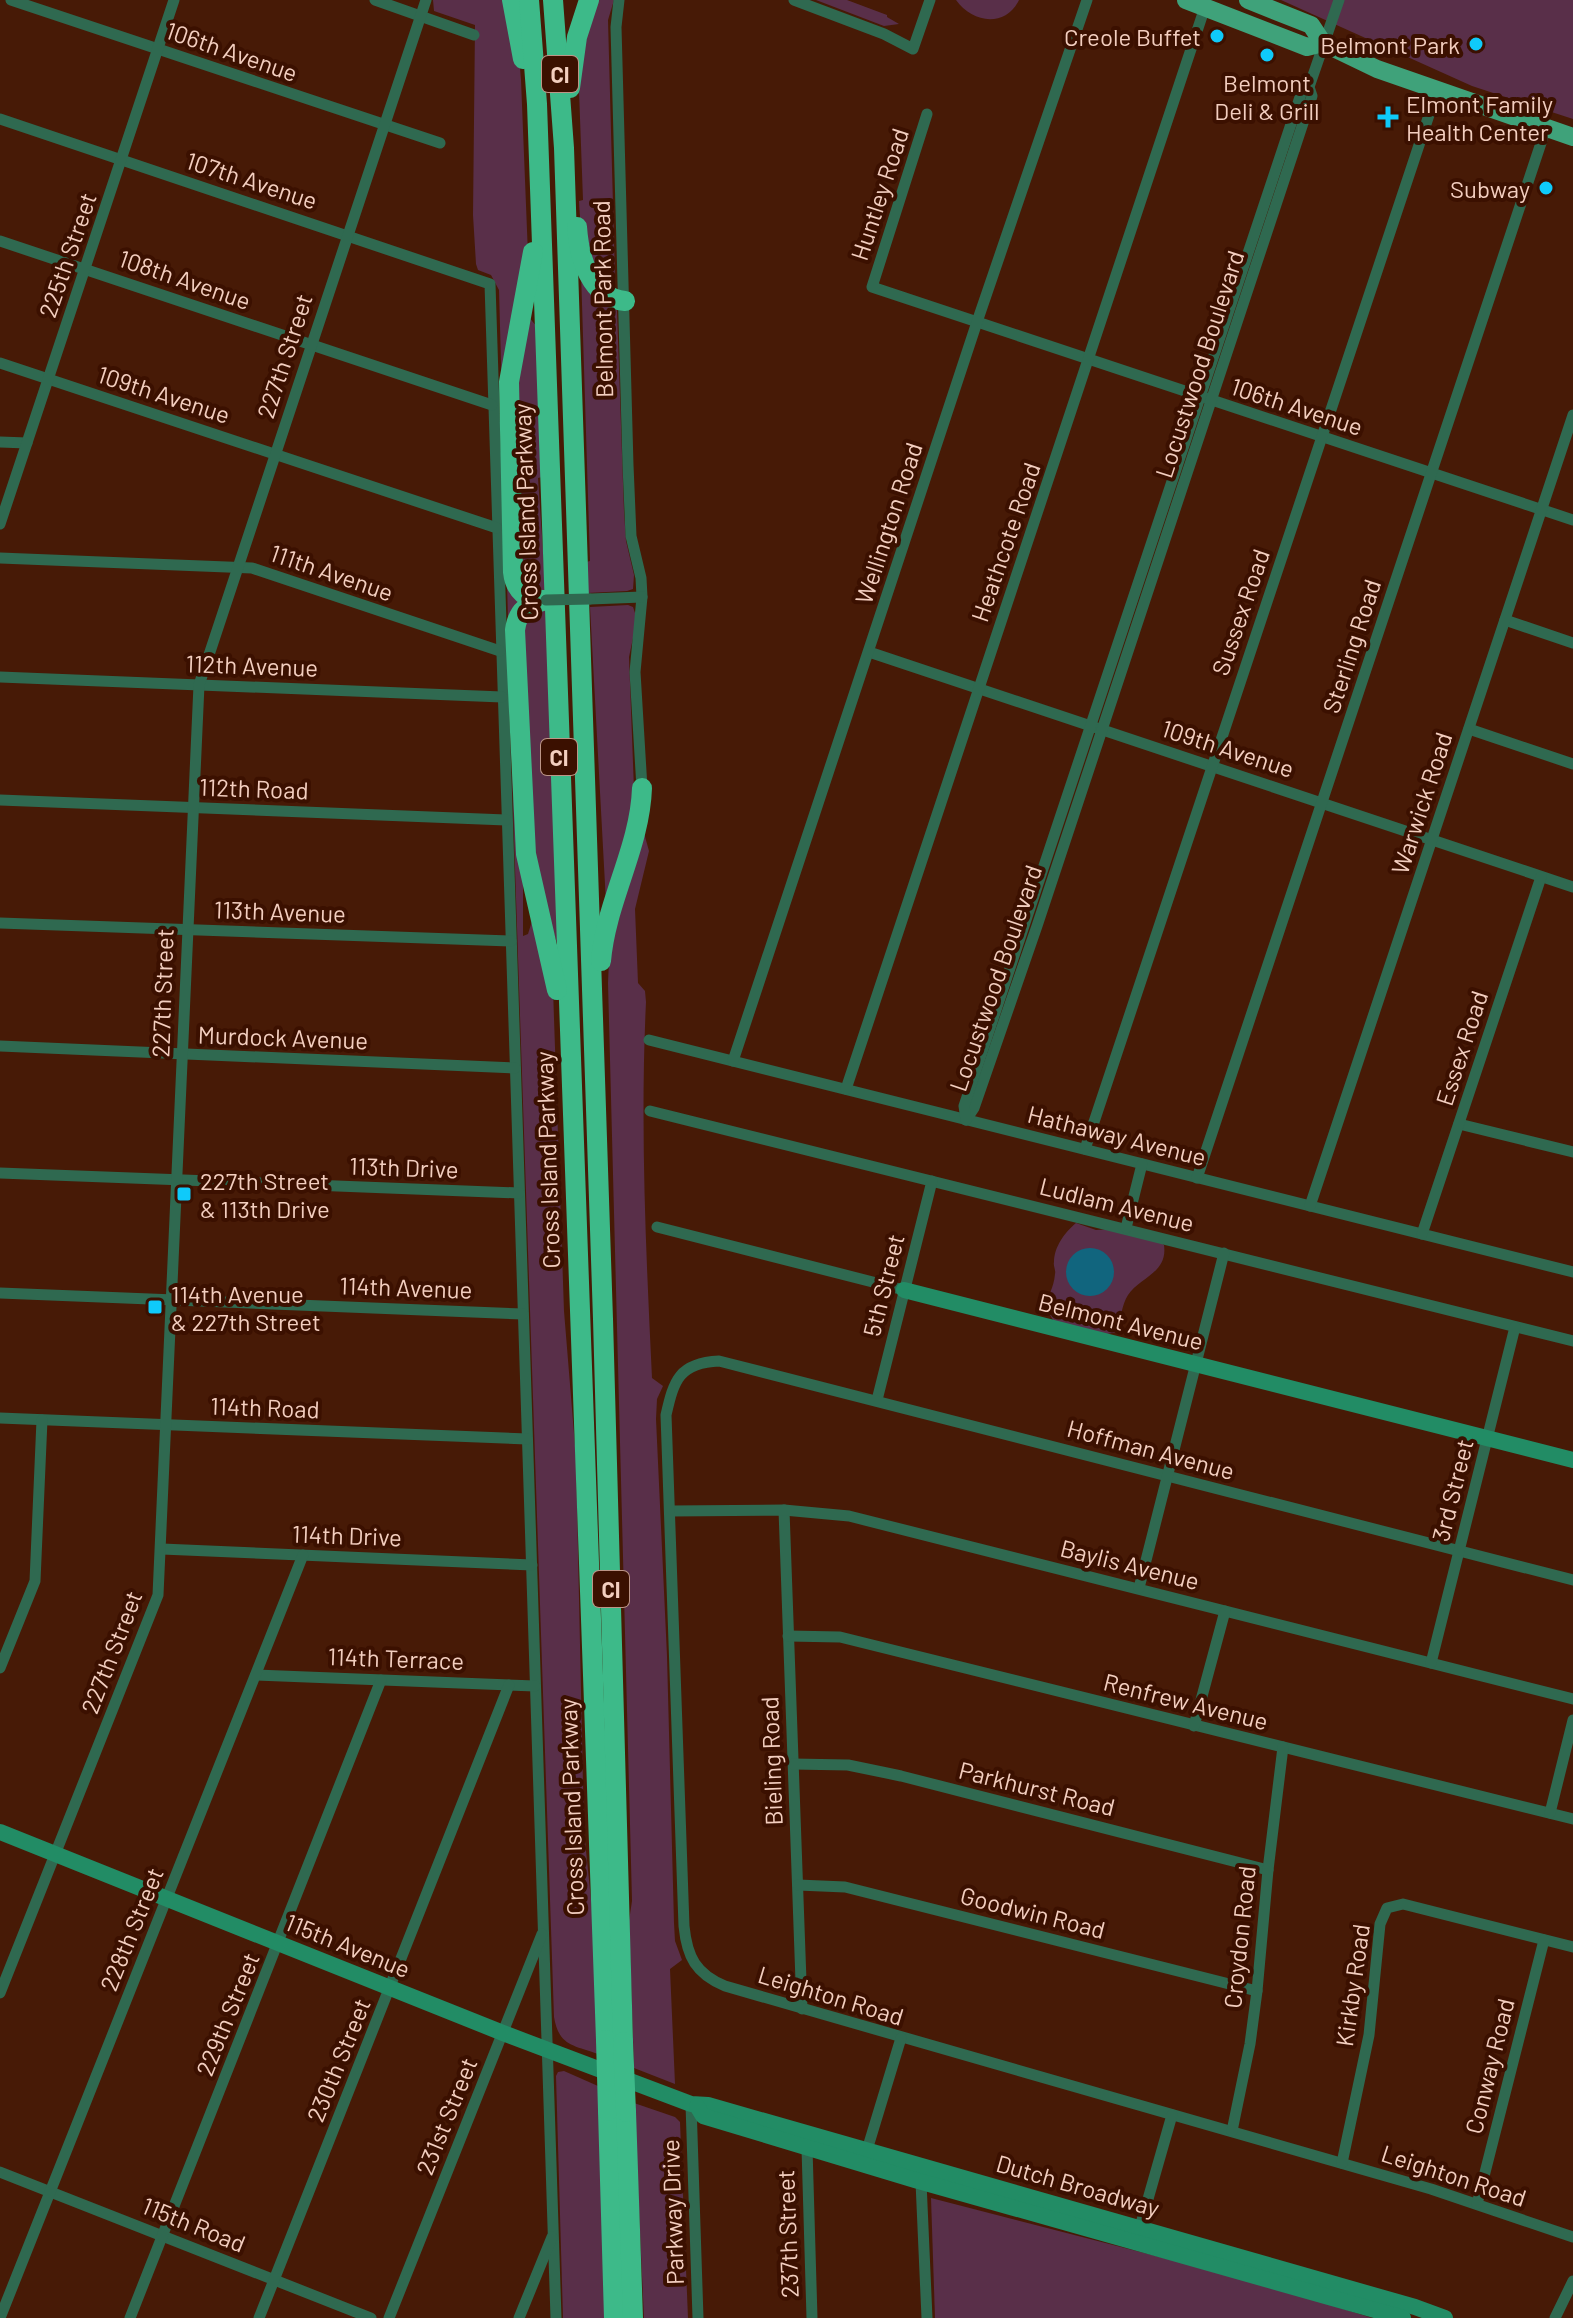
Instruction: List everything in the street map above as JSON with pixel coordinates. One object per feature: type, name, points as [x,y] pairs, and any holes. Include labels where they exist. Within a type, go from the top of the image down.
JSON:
[{"type":"highway","points":[[512,0],[538,135]]},
{"type":"highway","name":"Cross Island Parkway","points":[[529,0],[536,74],[541,200],[569,1054],[617,2111],[633,2318]]},
{"type":"highway","name":"Cross Island Parkway","points":[[553,0],[564,157],[594,1061],[614,2041]]},
{"type":"highway","points":[[589,1],[577,37],[564,157],[586,267],[603,292],[615,300],[625,301]]},
{"type":"highway","points":[[541,200],[528,287],[510,367],[509,398],[513,578],[526,596],[546,600]]},
{"type":"highway","points":[[546,600],[524,608],[516,626],[523,827],[530,881],[547,940],[569,1054]]},
{"type":"highway","points":[[594,1061],[606,924],[637,829],[642,788]]},
{"type":"highway","name":"Cross Island Parkway","points":[[614,2318],[617,2111]]},
{"type":"main road","points":[[1186,0],[1307,47],[1323,43]]},
{"type":"main road","points":[[1248,0],[1311,25],[1323,43],[1377,69],[1573,137]]},
{"type":"main road","name":"Belmont Avenue","points":[[904,1290],[1573,1460]]},
{"type":"main road","name":"115th Avenue","points":[[0,1832],[503,2033],[689,2103]]},
{"type":"main road","name":"Dutch Broadway","points":[[689,2103],[703,2116],[808,2141],[1302,2281],[1415,2307],[1445,2318]]},
{"type":"main road","name":"Dutch Broadway","points":[[1302,2281],[1403,2318]]},
{"type":"street","name":"106th Avenue","points":[[11,0],[440,143]]},
{"type":"street","name":"225th Street","points":[[0,524],[174,0]]},
{"type":"street","points":[[375,0],[474,35]]},
{"type":"street","name":"227th Street","points":[[0,1993],[158,1595],[199,685],[426,0]]},
{"type":"street","name":"Belmont Park Road","points":[[619,0],[616,27],[631,536],[642,597],[635,672],[642,788]]},
{"type":"street","points":[[794,0],[884,34],[913,49],[930,0]]},
{"type":"street","name":"Wellington Road","points":[[733,1061],[977,322],[1087,0]]},
{"type":"street","name":"Locustwood Boulevard","points":[[966,1120],[964,1106],[1024,923],[1095,728],[1264,222],[1302,91],[1309,87],[1339,0]]},
{"type":"street","name":"Heathcote Road","points":[[846,1089],[1205,7]]},
{"type":"street","name":"Sussex Road","points":[[1085,1149],[1438,88]]},
{"type":"street","name":"Huntley Road","points":[[872,287],[927,114]]},
{"type":"street","name":"107th Avenue","points":[[0,119],[490,284]]},
{"type":"street","name":"Sterling Road","points":[[1197,1178],[1546,128]]},
{"type":"street","name":"108th Avenue","points":[[0,241],[492,405]]},
{"type":"street","name":"Cross Island Parkway","points":[[490,284],[556,2318]]},
{"type":"street","name":"106th Avenue","points":[[872,287],[1573,520]]},
{"type":"street","name":"109th Avenue","points":[[0,363],[497,528]]},
{"type":"street","name":"Warwick Road","points":[[1310,1206],[1573,415]]},
{"type":"street","points":[[0,442],[27,443]]},
{"type":"street","name":"111th Avenue","points":[[0,558],[252,568],[500,651]]},
{"type":"street","points":[[546,600],[642,597]]},
{"type":"street","points":[[1505,620],[1573,643]]},
{"type":"street","name":"109th Avenue","points":[[869,652],[1573,887]]},
{"type":"street","name":"112th Avenue","points":[[0,677],[502,697]]},
{"type":"street","name":"Locustwood Boulevard","points":[[966,1120],[974,1108],[1037,926],[1095,728]]},
{"type":"street","points":[[1469,729],[1573,764]]},
{"type":"street","name":"112th Road","points":[[0,800],[506,820]]},
{"type":"street","name":"Essex Road","points":[[1422,1234],[1541,877]]},
{"type":"street","name":"113th Avenue","points":[[0,923],[511,941]]},
{"type":"street","points":[[1024,923],[1037,926]]},
{"type":"street","name":"Hathaway Avenue","points":[[649,1040],[1573,1272]]},
{"type":"street","name":"Murdock Avenue","points":[[0,1046],[515,1068]]},
{"type":"street","name":"Ludlam Avenue","points":[[650,1111],[1573,1341]]},
{"type":"street","points":[[1459,1124],[1573,1152]]},
{"type":"street","points":[[1126,1228],[1142,1164]]},
{"type":"street","name":"113th Drive","points":[[0,1173],[519,1193]]},
{"type":"street","name":"5th Street","points":[[877,1400],[932,1181]]},
{"type":"street","name":"Belmont Avenue","points":[[657,1227],[904,1290]]},
{"type":"street","points":[[1139,1588],[1224,1253]]},
{"type":"street","name":"114th Avenue","points":[[0,1293],[523,1314]]},
{"type":"street","name":"3rd Street","points":[[1431,1663],[1515,1327]]},
{"type":"street","name":"Hoffman Avenue","points":[[719,1361],[1573,1580]]},
{"type":"street","name":"Leighton Road","points":[[719,1361],[700,1362],[680,1373],[671,1390],[666,1415],[683,1911],[688,1954],[700,1972],[712,1981],[802,2009],[1342,2163],[1573,2237]]},
{"type":"street","name":"114th Road","points":[[0,1418],[527,1439]]},
{"type":"street","points":[[0,1668],[35,1581],[42,1420]]},
{"type":"street","name":"Baylis Avenue","points":[[671,1511],[784,1510],[849,1516],[1573,1699]]},
{"type":"street","name":"Bieling Road","points":[[784,1510],[802,2009]]},
{"type":"street","name":"114th Drive","points":[[162,1549],[532,1565]]},
{"type":"street","name":"228th Street","points":[[0,2318],[303,1555]]},
{"type":"street","points":[[1194,1726],[1225,1611]]},
{"type":"street","name":"Renfrew Avenue","points":[[788,1636],[840,1637],[1573,1819]]},
{"type":"street","name":"114th Terrace","points":[[256,1675],[535,1686]]},
{"type":"street","name":"229th Street","points":[[130,2318],[381,1680]]},
{"type":"street","name":"230th Street","points":[[259,2318],[509,1685]]},
{"type":"street","points":[[1550,1813],[1573,1720]]},
{"type":"street","name":"Croydon Road","points":[[1232,2131],[1250,2044],[1264,1940],[1268,1870],[1283,1747]]},
{"type":"street","name":"Parkhurst Road","points":[[793,1764],[848,1765],[901,1776],[1268,1870]]},
{"type":"street","name":"Goodwin Road","points":[[798,1885],[845,1887],[1257,1991]]},
{"type":"street","name":"Kirkby Road","points":[[1342,2163],[1369,2035],[1380,1924],[1387,1908],[1403,1904],[1573,1947]]},
{"type":"street","name":"231st Street","points":[[389,2318],[544,1930]]},
{"type":"street","name":"Conway Road","points":[[1477,2204],[1544,1940]]},
{"type":"street","points":[[865,2157],[901,2038]]},
{"type":"street","name":"Parkway Drive","points":[[689,2103],[698,2318]]},
{"type":"street","points":[[1138,2235],[1172,2115]]},
{"type":"street","name":"237th Street","points":[[808,2141],[812,2318]]},
{"type":"street","name":"115th Road","points":[[0,2172],[371,2318]]},
{"type":"street","points":[[922,2174],[927,2318]]},
{"type":"street","points":[[519,2318],[554,2232]]},
{"type":"street","points":[[1555,2318],[1573,2281]]},
{"type":"shaded area","points":[[433,0],[506,0],[518,44],[521,80],[528,255],[507,354],[523,601],[523,936],[528,934],[532,921],[553,989],[564,1311],[576,1458],[584,1831],[594,1929],[598,2054],[568,2043],[559,2034],[554,2017],[514,838],[499,290],[491,275],[478,270],[476,264],[473,215],[475,25],[434,11]]},
{"type":"shaded area","points":[[596,0],[614,0],[608,20],[615,279],[613,284],[608,285],[600,278],[589,258],[579,201],[583,200],[579,91],[585,24]]},
{"type":"shaded area","points":[[816,0],[847,0],[887,15],[899,24],[884,26]]},
{"type":"shaded area","points":[[956,0],[1019,0],[1006,15],[988,19],[971,14]]},
{"type":"shaded area","name":"Belmont Park","points":[[1281,0],[1573,0],[1573,119],[1472,86]]},
{"type":"shaded area","points":[[581,272],[614,304],[617,311],[624,512],[626,541],[634,575],[633,589],[627,591],[587,593],[586,562],[590,561]]},
{"type":"shaded area","points":[[528,316],[537,327],[542,477],[538,478],[546,594],[529,590],[522,579],[515,385]]},
{"type":"shaded area","points":[[590,607],[633,607],[637,619],[629,657],[635,816],[606,903]]},
{"type":"shaded area","points":[[547,609],[558,946],[536,880],[523,627],[529,617]]},
{"type":"shaded area","points":[[644,833],[649,851],[635,909],[638,983],[645,991],[646,1002],[644,1143],[652,1378],[663,1386],[657,1399],[656,1419],[667,1656],[674,1923],[675,1941],[682,1960],[670,1969],[675,2084],[634,2068],[629,1921],[632,1901],[608,983],[610,937]]},
{"type":"shaded area","points":[[1076,1223],[1096,1230],[1112,1229],[1158,1240],[1164,1245],[1158,1268],[1126,1299],[1117,1332],[1102,1335],[1055,1323],[1050,1315],[1047,1303],[1054,1282],[1056,1251],[1064,1235]]},
{"type":"shaded area","points":[[564,2071],[598,2086],[607,2318],[563,2318],[556,2076]]},
{"type":"shaded area","points":[[634,2103],[675,2117],[680,2122],[688,2318],[644,2318]]},
{"type":"shaded area","points":[[931,2198],[1261,2283],[1372,2318],[935,2318]]},
{"type":"water","points":[[1090,1248],[1099,1249],[1107,1255],[1113,1263],[1113,1281],[1107,1289],[1099,1295],[1090,1296],[1081,1295],[1073,1289],[1067,1281],[1066,1272],[1067,1263],[1073,1255],[1081,1249]]},
{"type":"place","name":"Creole Buffet","points":[[1217,36]]},
{"type":"place","name":"Belmont Park","points":[[1476,44]]},
{"type":"place","name":"Belmont Deli & Grill","points":[[1267,55]]},
{"type":"place","name":"Elmont Family Health Center","points":[[1388,117]]},
{"type":"place","name":"Subway","points":[[1546,188]]},
{"type":"place","name":"227th Street & 113th Drive","points":[[184,1194]]},
{"type":"place","name":"114th Avenue & 227th Street","points":[[155,1307]]}]
